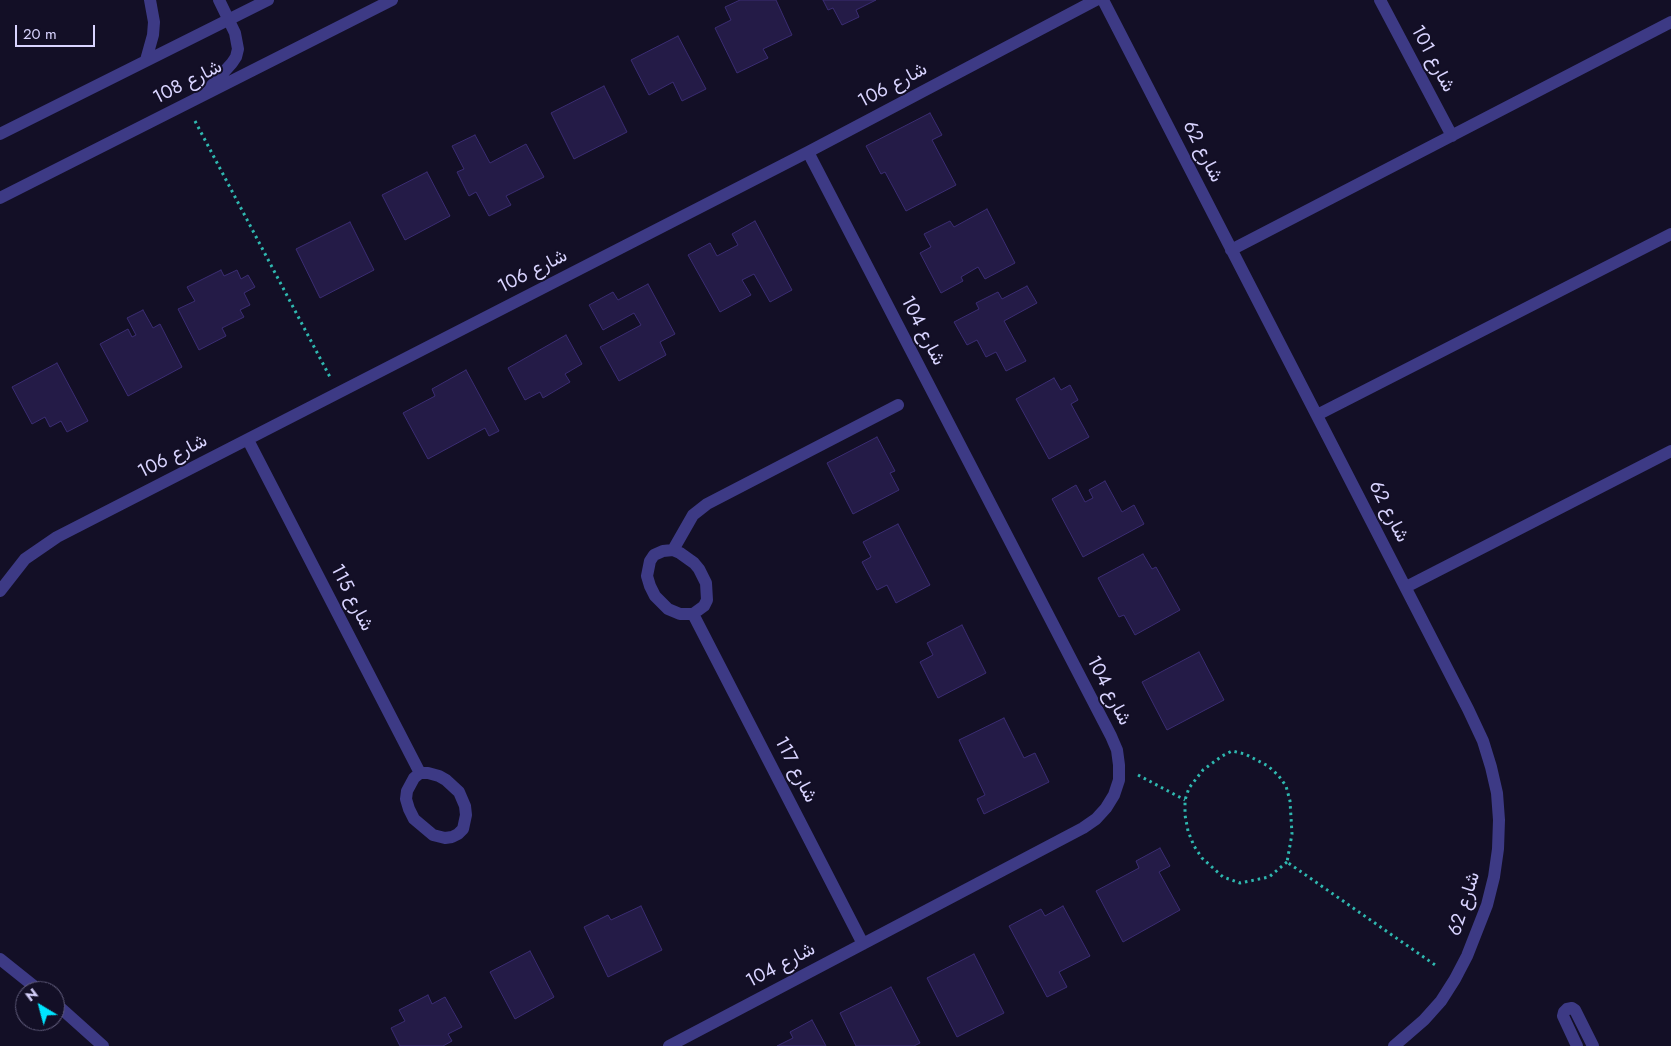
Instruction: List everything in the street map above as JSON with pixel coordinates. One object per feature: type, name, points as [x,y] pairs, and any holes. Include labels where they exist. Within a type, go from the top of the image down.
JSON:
[{"type":"street","points":[[146,60],[153,35],[153,15],[150,0]]},
{"type":"street","points":[[201,97],[236,57],[238,41],[229,19],[218,0]]},
{"type":"street","name":"شارع 108","points":[[0,134],[268,0]]},
{"type":"street","name":"شارع 108","points":[[0,198],[392,0]]},
{"type":"street","name":"شارع 106","points":[[0,591],[25,559],[57,537],[808,152],[1096,0]]},
{"type":"street","name":"شارع 62","points":[[1103,0],[1406,587],[1483,741],[1497,793],[1499,820],[1494,877],[1487,905],[1467,956],[1441,1001],[1424,1020],[1394,1046]]},
{"type":"street","name":"شارع 101","points":[[1380,0],[1452,136]]},
{"type":"street","points":[[1232,250],[1671,22]]},
{"type":"street","name":"شارع 104","points":[[669,1046],[1096,819],[1114,795],[1119,780],[1117,750],[1111,736],[808,152]]},
{"type":"street","points":[[1317,415],[1671,234]]},
{"type":"street","points":[[674,550],[693,516],[707,504],[898,405]]},
{"type":"street","name":"شارع 115","points":[[248,440],[420,773]]},
{"type":"street","points":[[1406,587],[1671,451]]},
{"type":"street","points":[[664,550],[674,550],[694,563],[699,569],[706,583],[706,600],[704,606],[693,614],[680,614],[668,609],[655,596],[647,576],[650,561],[654,555],[664,550]]},
{"type":"street","name":"شارع 117","points":[[693,614],[863,944]]},
{"type":"street","points":[[420,773],[439,776],[459,792],[465,806],[466,822],[458,834],[445,838],[433,835],[414,819],[408,804],[407,791],[414,778],[420,773]]},
{"type":"street","points":[[0,959],[28,981]]},
{"type":"street","points":[[1577,1046],[1563,1016],[1567,1009],[1572,1008],[1575,1010],[1593,1046]]},
{"type":"street","points":[[65,1012],[103,1046]]},
{"type":"path","points":[[186,105],[338,393]]},
{"type":"path","points":[[1232,751],[1257,759],[1278,775],[1286,786],[1292,818],[1292,834],[1287,862],[1269,878],[1240,883],[1223,877],[1202,858],[1194,846],[1188,831],[1185,815],[1189,788],[1199,774],[1222,756],[1232,751]]},
{"type":"path","points":[[1119,765],[1186,800]]},
{"type":"path","points":[[1287,862],[1455,979]]},
{"type":"building","points":[[740,0],[776,0],[792,35],[763,49],[768,58],[737,73],[715,28],[731,20],[725,7]]},
{"type":"building","points":[[823,0],[876,0],[856,10],[859,17],[842,25],[833,8],[828,10]]},
{"type":"building","points":[[678,36],[706,89],[682,101],[673,82],[649,95],[631,60]]},
{"type":"building","points":[[604,86],[627,132],[574,159],[551,113]]},
{"type":"building","points":[[930,113],[942,135],[932,140],[956,185],[906,211],[885,172],[881,174],[866,146]]},
{"type":"building","points":[[475,135],[490,163],[526,144],[544,177],[506,196],[511,205],[489,216],[476,192],[469,196],[457,172],[464,169],[452,146]]},
{"type":"building","points":[[427,172],[450,216],[405,240],[382,195]]},
{"type":"building","points":[[987,209],[1015,263],[985,279],[978,267],[961,277],[963,281],[941,293],[920,253],[931,247],[924,234],[950,221],[954,227]]},
{"type":"building","points":[[755,221],[792,290],[770,302],[754,274],[742,280],[751,295],[720,312],[688,255],[710,243],[717,256],[738,245],[732,234]]},
{"type":"building","points":[[350,222],[374,270],[320,298],[296,249]]},
{"type":"building","points":[[221,270],[224,276],[237,270],[241,279],[248,275],[255,287],[244,293],[250,305],[240,310],[244,317],[222,328],[226,336],[199,350],[178,309],[195,301],[187,287]]},
{"type":"building","points":[[648,284],[675,334],[660,342],[666,355],[619,381],[600,347],[641,325],[634,313],[603,330],[589,305],[613,292],[618,300]]},
{"type":"building","points":[[1027,286],[1037,303],[1004,321],[1026,361],[1006,371],[996,352],[986,357],[977,340],[967,345],[954,322],[979,309],[976,303],[998,292],[1002,299]]},
{"type":"building","points":[[143,310],[153,328],[160,324],[182,367],[128,396],[100,344],[128,329],[132,337],[136,335],[127,318]]},
{"type":"building","points":[[566,335],[582,364],[565,374],[570,382],[543,398],[540,392],[525,400],[508,368]]},
{"type":"building","points":[[57,363],[88,421],[67,432],[61,421],[50,427],[45,417],[32,424],[12,387]]},
{"type":"building","points":[[466,370],[499,431],[489,436],[485,428],[428,459],[403,413],[435,396],[432,389]]},
{"type":"building","points":[[1054,378],[1061,390],[1070,385],[1078,400],[1071,404],[1089,437],[1049,459],[1016,399]]},
{"type":"building","points":[[877,437],[895,471],[890,473],[899,490],[853,514],[827,463]]},
{"type":"building","points":[[1105,481],[1122,512],[1134,505],[1144,524],[1083,557],[1052,499],[1076,485],[1085,502],[1093,498],[1089,490]]},
{"type":"building","points":[[898,524],[930,585],[896,603],[887,585],[877,590],[862,562],[871,557],[863,542]]},
{"type":"building","points":[[1143,554],[1152,569],[1156,567],[1180,610],[1135,635],[1124,615],[1119,617],[1098,578]]},
{"type":"building","points":[[962,625],[986,673],[938,698],[920,662],[933,655],[927,643]]},
{"type":"building","points":[[1199,652],[1224,700],[1167,730],[1142,682]]},
{"type":"building","points":[[1004,718],[1024,758],[1035,753],[1049,782],[984,814],[977,799],[985,795],[959,740]]},
{"type":"building","points":[[1160,848],[1170,866],[1159,872],[1180,910],[1123,942],[1096,891],[1139,868],[1136,861]]},
{"type":"building","points":[[641,906],[662,950],[608,977],[584,927],[608,915],[611,920]]},
{"type":"building","points":[[1063,906],[1090,956],[1059,972],[1067,987],[1047,997],[1009,926],[1041,909],[1045,916]]},
{"type":"building","points":[[530,951],[554,997],[515,1019],[490,972]]},
{"type":"building","points":[[974,954],[1004,1013],[957,1037],[927,978]]},
{"type":"building","points":[[891,987],[920,1043],[914,1046],[856,1046],[840,1013]]},
{"type":"building","points":[[428,995],[432,1004],[445,997],[462,1027],[448,1034],[452,1041],[443,1046],[400,1046],[391,1028],[405,1021],[399,1010]]},
{"type":"building","points":[[812,1020],[826,1046],[777,1046],[793,1038],[790,1032]]}]
